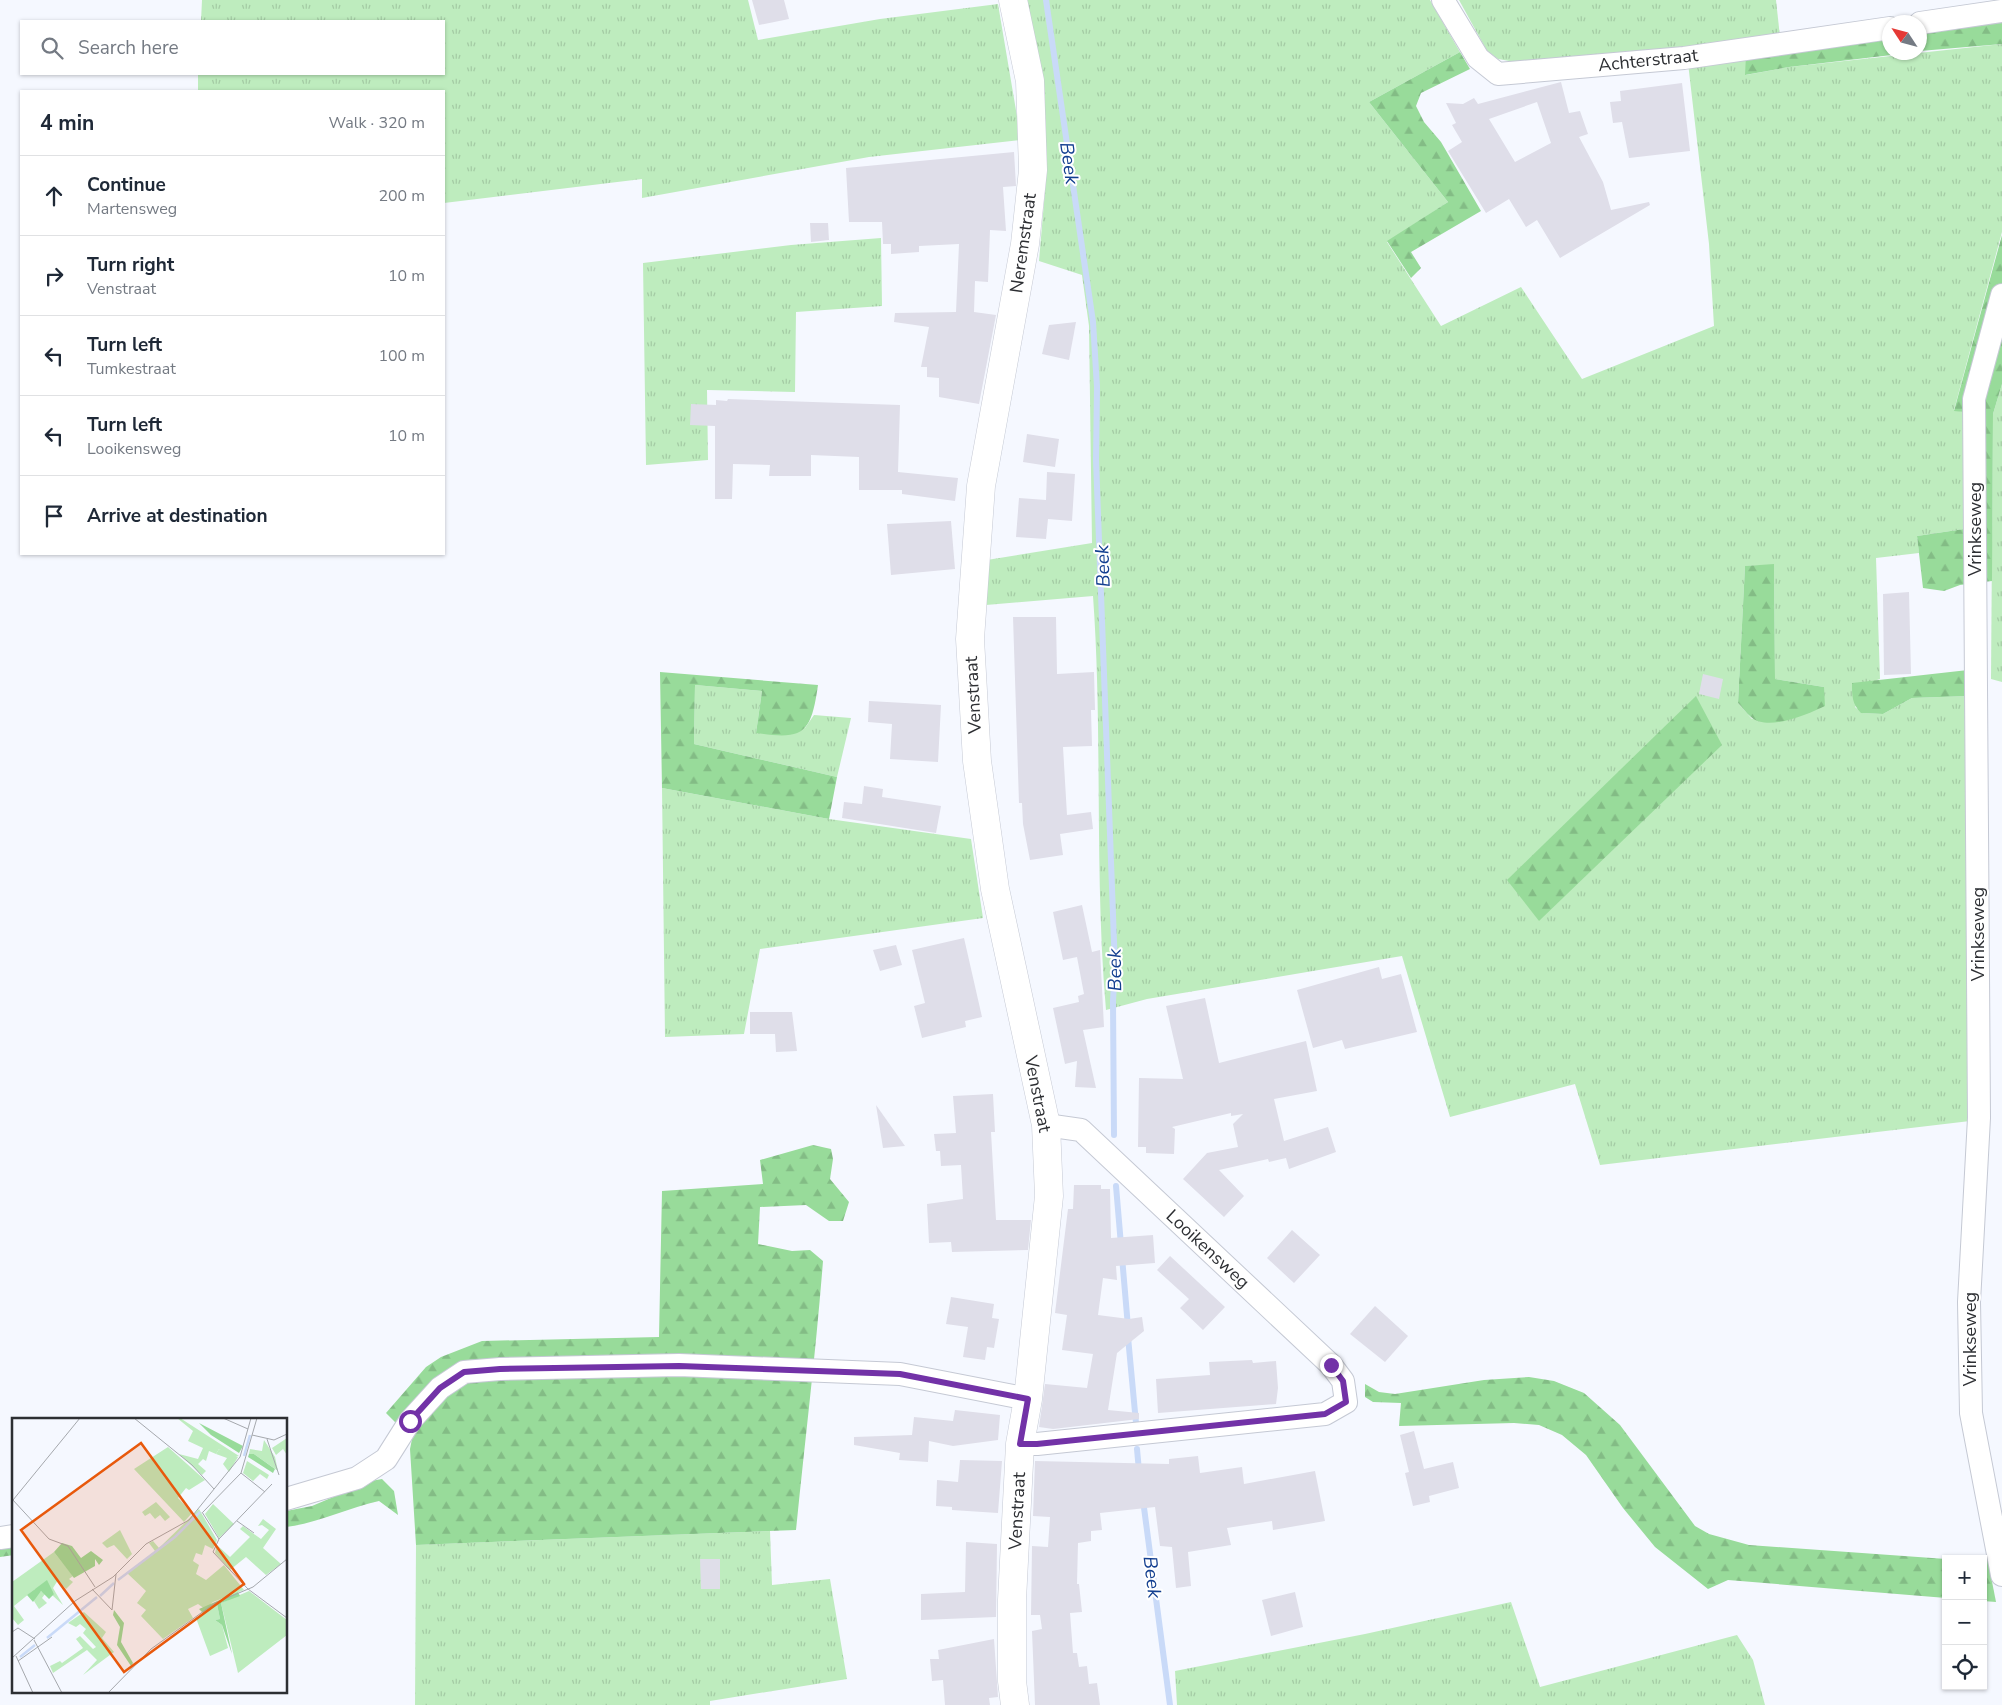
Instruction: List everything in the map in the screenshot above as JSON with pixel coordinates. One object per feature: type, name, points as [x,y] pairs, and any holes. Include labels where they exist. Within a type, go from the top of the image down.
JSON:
[{"type":"street","name":"Neremstraat","points":[[981,486],[1025,244],[1033,170],[1030,81],[1013,0]]},
{"type":"street","name":"Achterstraat","points":[[1443,0],[1478,58],[1498,74],[1684,58],[1882,29]]},
{"type":"street","points":[[1927,23],[2002,11]]},
{"type":"street","name":"Vrinkseweg","points":[[2002,295],[1974,399],[1979,1118],[1968,1302],[1971,1413],[2002,1575]]},
{"type":"street","name":"Venstraat","points":[[981,486],[970,639],[977,761],[995,889],[1046,1125],[1049,1196],[1028,1399],[1020,1444],[1012,1600],[1012,1681],[1015,1705]]},
{"type":"street","name":"Looikensweg","points":[[1020,1444],[1037,1444],[1325,1414],[1346,1402],[1343,1381],[1331,1365],[1081,1130],[1046,1125]]},
{"type":"street","points":[[288,1498],[358,1478],[386,1459],[410,1421],[440,1388],[464,1372],[500,1369],[679,1366],[900,1374],[1028,1399]]},
{"type":"green space","points":[[202,0],[748,0],[758,40],[880,19],[998,4],[1021,140],[869,157],[642,198],[642,179],[445,203],[445,90],[198,90],[198,75],[445,75],[445,20],[201,20]]},
{"type":"green space","points":[[1026,0],[1430,0],[1460,52],[1369,102],[1448,202],[1387,242],[1441,326],[1521,287],[1582,379],[1714,326],[1709,244],[1688,63],[1746,55],[1746,75],[1789,67],[1882,57],[1882,60],[1927,60],[1927,52],[2002,44],[2002,232],[1954,410],[1964,412],[1964,529],[1917,536],[1919,553],[1876,558],[1880,679],[1877,680],[1855,707],[1862,713],[1883,714],[1912,698],[1969,696],[1970,1121],[1600,1165],[1575,1084],[1450,1117],[1402,956],[1147,999],[1106,1010],[1100,906],[1098,700],[1093,596],[986,605],[987,560],[1092,543],[1089,326],[1082,275],[1039,261],[1047,167],[1042,97]],"holes":[[[1774,565],[1775,679],[1824,687],[1752,719],[1738,703],[1745,566]]]},
{"type":"green space","points":[[1459,0],[1776,0],[1780,37],[1521,63],[1498,59],[1487,51]]},
{"type":"green space","points":[[2002,17],[2002,44],[1927,50],[1927,28]]},
{"type":"green space","points":[[1882,35],[1882,56],[1789,67],[1745,75],[1746,55]]},
{"type":"green space","points":[[1460,52],[1470,69],[1421,93],[1416,106],[1424,122],[1441,142],[1481,211],[1411,252],[1421,268],[1411,278],[1387,241],[1448,202],[1369,102]]},
{"type":"green space","points":[[2002,235],[2002,384],[1993,414],[1992,581],[1960,585],[1944,591],[1923,588],[1917,536],[1964,529],[1964,412],[1954,411]]},
{"type":"green space","points":[[881,238],[882,306],[796,312],[795,392],[707,390],[708,460],[646,465],[643,263],[791,245]]},
{"type":"green space","points":[[2002,384],[2002,682],[1991,679],[1993,414]]},
{"type":"green space","points":[[1774,564],[1775,679],[1824,687],[1825,706],[1788,720],[1767,723],[1751,717],[1738,703],[1745,566]]},
{"type":"green space","points":[[1968,670],[1969,696],[1912,698],[1883,714],[1861,713],[1853,699],[1852,683]]},
{"type":"green space","points":[[660,672],[818,685],[808,724],[795,734],[772,735],[756,733],[762,691],[695,685],[694,744],[837,777],[829,819],[662,788]]},
{"type":"green space","points":[[695,685],[762,691],[756,733],[805,728],[814,715],[851,718],[837,777],[694,744]]},
{"type":"green space","points":[[1696,696],[1722,745],[1539,921],[1507,880]]},
{"type":"green space","points":[[662,788],[829,819],[971,839],[983,918],[760,949],[744,1034],[665,1037]]},
{"type":"green space","points":[[813,1145],[831,1149],[833,1159],[830,1179],[849,1202],[843,1221],[829,1221],[806,1205],[760,1207],[758,1244],[792,1251],[810,1250],[823,1261],[796,1530],[416,1545],[410,1449],[413,1434],[398,1425],[386,1413],[426,1367],[441,1357],[482,1341],[659,1337],[662,1191],[763,1184],[760,1160]]},
{"type":"green space","points":[[1529,1377],[1554,1381],[1584,1393],[1620,1425],[1695,1526],[1709,1534],[1749,1545],[1942,1559],[1942,1598],[1728,1580],[1708,1589],[1655,1547],[1623,1508],[1586,1455],[1562,1435],[1539,1425],[1514,1423],[1399,1426],[1401,1403],[1373,1402],[1365,1397],[1365,1384],[1379,1392],[1395,1394],[1484,1380]]},
{"type":"green space","points":[[382,1479],[394,1491],[398,1515],[379,1501],[288,1527],[288,1511],[312,1506],[371,1481]]},
{"type":"green space","points":[[770,1531],[772,1585],[830,1579],[847,1679],[710,1701],[710,1705],[415,1705],[416,1545]]},
{"type":"green space","points":[[12,1545],[12,1555],[0,1557],[0,1546]]},
{"type":"green space","points":[[1987,1561],[1988,1561],[1996,1602],[1987,1601]]},
{"type":"green space","points":[[1511,1602],[1540,1687],[1737,1635],[1753,1660],[1765,1705],[1177,1705],[1175,1671],[1365,1634]]},
{"type":"building","points":[[752,0],[784,0],[789,19],[759,25]]},
{"type":"building","points":[[1561,82],[1569,113],[1580,111],[1588,134],[1579,137],[1603,182],[1611,210],[1649,202],[1650,205],[1560,258],[1537,220],[1526,227],[1509,199],[1486,213],[1448,151],[1462,142],[1452,125],[1456,123],[1446,103],[1463,104],[1474,98],[1478,104]],"holes":[[[1537,102],[1551,143],[1515,162],[1489,119]]]},
{"type":"building","points":[[1682,83],[1690,151],[1629,158],[1622,122],[1613,123],[1610,102],[1621,101],[1620,91]]},
{"type":"building","points":[[1014,152],[1016,186],[1003,187],[1006,231],[990,230],[988,282],[975,281],[974,312],[996,315],[979,404],[939,397],[939,378],[927,377],[927,367],[921,367],[929,327],[894,322],[895,313],[956,312],[959,244],[919,246],[919,252],[891,254],[891,244],[883,244],[882,222],[849,222],[846,168]]},
{"type":"building","points":[[810,223],[828,223],[829,240],[811,242]]},
{"type":"building","points":[[1076,322],[1069,360],[1042,354],[1049,325]]},
{"type":"building","points":[[728,399],[900,405],[898,472],[958,478],[955,501],[902,494],[902,490],[859,490],[859,457],[811,455],[811,476],[769,476],[770,465],[733,464],[732,499],[715,499],[715,426],[690,425],[691,404],[716,405],[716,400],[727,401]]},
{"type":"building","points":[[1027,434],[1059,439],[1055,467],[1023,462]]},
{"type":"building","points":[[1047,472],[1075,474],[1072,521],[1048,519],[1046,539],[1016,537],[1019,498],[1046,500]]},
{"type":"building","points":[[951,521],[955,569],[891,575],[887,524]]},
{"type":"building","points":[[1909,592],[1911,674],[1884,675],[1883,594]]},
{"type":"building","points":[[1013,617],[1056,617],[1057,674],[1094,672],[1095,710],[1091,710],[1092,746],[1063,747],[1067,815],[1091,812],[1093,829],[1060,834],[1063,855],[1030,860],[1023,824],[1022,803],[1019,803]]},
{"type":"building","points":[[1703,674],[1723,679],[1719,699],[1699,694]]},
{"type":"building","points":[[869,701],[941,705],[938,762],[890,759],[892,724],[868,722]]},
{"type":"building","points":[[864,786],[883,789],[882,797],[941,806],[936,833],[842,818],[844,802],[862,804]]},
{"type":"building","points":[[1082,905],[1092,952],[1100,950],[1104,1027],[1083,1030],[1096,1088],[1075,1087],[1077,1061],[1065,1064],[1053,1008],[1079,1002],[1078,996],[1084,994],[1077,957],[1063,960],[1053,912]]},
{"type":"building","points":[[964,938],[982,1017],[965,1021],[966,1027],[922,1038],[914,1006],[925,1003],[912,950]]},
{"type":"building","points":[[896,945],[902,965],[880,971],[873,950]]},
{"type":"building","points":[[1379,967],[1382,979],[1401,974],[1417,1032],[1345,1049],[1342,1040],[1313,1048],[1297,990]]},
{"type":"building","points":[[1205,998],[1219,1063],[1306,1041],[1317,1091],[1274,1099],[1284,1141],[1328,1127],[1336,1152],[1289,1169],[1286,1158],[1269,1162],[1268,1159],[1219,1170],[1244,1196],[1224,1217],[1183,1179],[1207,1153],[1238,1147],[1233,1124],[1243,1114],[1231,1116],[1231,1113],[1172,1127],[1175,1129],[1174,1154],[1146,1153],[1146,1147],[1138,1147],[1139,1078],[1183,1079],[1166,1006]]},
{"type":"building","points":[[750,1012],[792,1012],[797,1051],[776,1052],[775,1034],[750,1034]]},
{"type":"building","points":[[993,1094],[995,1132],[991,1132],[996,1220],[1031,1220],[1028,1250],[952,1252],[951,1242],[929,1243],[927,1204],[963,1199],[961,1165],[941,1166],[940,1151],[936,1151],[934,1134],[956,1133],[953,1096]]},
{"type":"building","points":[[876,1105],[905,1146],[883,1148]]},
{"type":"building","points":[[1074,1185],[1101,1185],[1101,1189],[1110,1189],[1111,1238],[1153,1235],[1155,1263],[1116,1266],[1117,1280],[1103,1278],[1098,1315],[1129,1319],[1142,1317],[1144,1331],[1117,1353],[1108,1410],[1139,1413],[1139,1419],[1053,1429],[1039,1427],[1045,1384],[1087,1388],[1093,1354],[1062,1350],[1067,1315],[1055,1313],[1068,1209],[1073,1209]]},
{"type":"building","points":[[1292,1230],[1320,1255],[1294,1283],[1267,1258]]},
{"type":"building","points":[[1170,1256],[1225,1307],[1203,1330],[1180,1308],[1189,1299],[1157,1270]]},
{"type":"building","points":[[951,1297],[994,1304],[992,1318],[999,1319],[994,1348],[987,1347],[985,1360],[963,1357],[968,1327],[946,1324]]},
{"type":"building","points":[[1375,1306],[1408,1336],[1385,1362],[1350,1334]]},
{"type":"building","points":[[1252,1360],[1253,1363],[1276,1361],[1278,1388],[1276,1404],[1158,1413],[1156,1379],[1210,1375],[1209,1362]]},
{"type":"building","points":[[955,1410],[1000,1415],[998,1440],[953,1446],[929,1441],[928,1462],[899,1460],[900,1453],[854,1445],[854,1437],[912,1435],[914,1417],[953,1421]]},
{"type":"building","points":[[1414,1431],[1424,1469],[1453,1462],[1459,1488],[1429,1496],[1430,1502],[1413,1506],[1405,1473],[1409,1472],[1400,1435]]},
{"type":"building","points":[[1198,1456],[1200,1473],[1242,1467],[1244,1484],[1315,1471],[1325,1521],[1273,1530],[1272,1521],[1227,1528],[1231,1545],[1188,1552],[1191,1586],[1176,1588],[1172,1547],[1160,1546],[1155,1507],[1100,1513],[1102,1530],[1091,1531],[1091,1541],[1078,1543],[1077,1584],[1079,1584],[1082,1612],[1070,1613],[1073,1653],[1077,1653],[1079,1667],[1087,1666],[1089,1684],[1097,1683],[1100,1705],[1035,1705],[1032,1631],[1042,1629],[1040,1615],[1031,1615],[1032,1546],[1048,1547],[1050,1517],[1033,1516],[1035,1461],[1169,1464],[1169,1459]]},
{"type":"building","points":[[960,1460],[1002,1461],[998,1513],[952,1510],[952,1507],[936,1506],[937,1480],[958,1482]]},
{"type":"building","points":[[966,1542],[997,1544],[996,1617],[921,1620],[921,1594],[965,1592]]},
{"type":"building","points":[[700,1559],[720,1559],[720,1589],[701,1589]]},
{"type":"building","points":[[1295,1592],[1303,1627],[1271,1636],[1262,1600]]},
{"type":"building","points":[[994,1639],[998,1697],[989,1698],[990,1705],[945,1705],[943,1680],[932,1681],[930,1659],[939,1659],[938,1650]]},
{"type":"waterway","name":"Beek","points":[[1046,0],[1093,322],[1097,387],[1096,460],[1115,968],[1113,1001],[1114,1135]]},
{"type":"waterway","name":"Beek","points":[[1116,1186],[1121,1245]]},
{"type":"waterway","name":"Beek","points":[[1122,1257],[1128,1327]]},
{"type":"waterway","name":"Beek","points":[[1128,1337],[1136,1423]]},
{"type":"waterway","name":"Beek","points":[[1137,1449],[1139,1471]]},
{"type":"waterway","name":"Beek","points":[[1143,1500],[1170,1705]]},
{"type":"route","points":[[410,1421],[440,1388],[464,1372],[500,1369],[679,1366],[900,1374],[1028,1399],[1020,1444],[1037,1444],[1325,1414],[1346,1402],[1343,1381],[1331,1365]]}]
